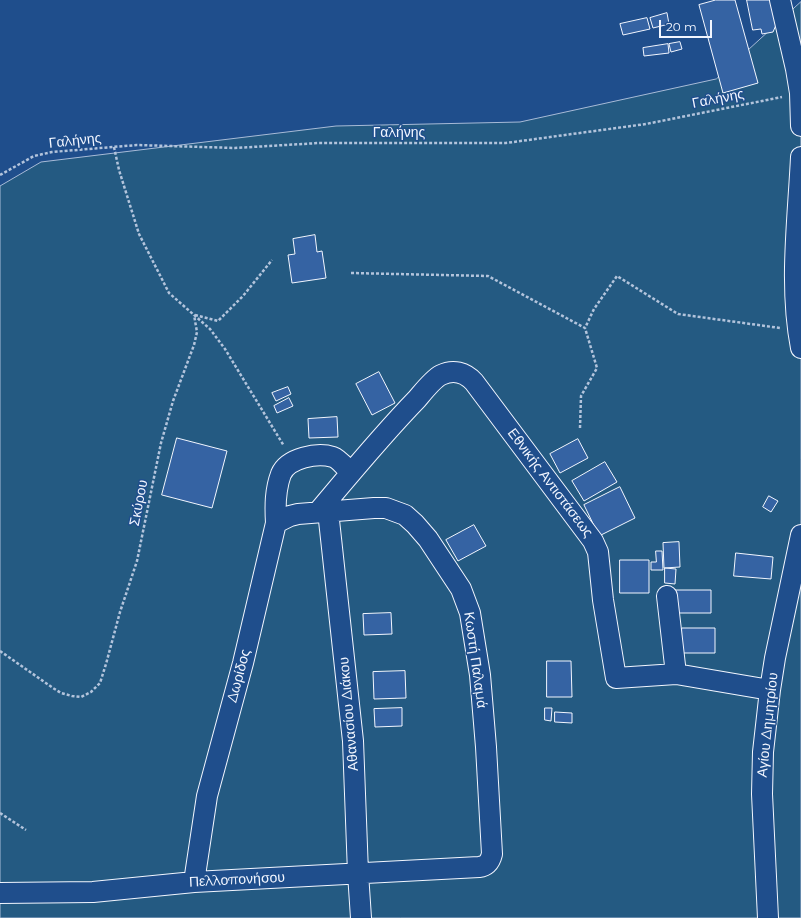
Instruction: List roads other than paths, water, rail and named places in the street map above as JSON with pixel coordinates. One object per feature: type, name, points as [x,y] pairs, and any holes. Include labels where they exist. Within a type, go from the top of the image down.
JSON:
[{"type":"street","points":[[780,0],[796,69],[800,93],[801,126]]},
{"type":"street","points":[[799,339],[795,274],[801,157]]},
{"type":"street","name":"Εθνικής Αντιστάσεως","points":[[352,472],[402,414],[440,376],[448,372],[456,371],[470,377],[593,541],[598,552],[603,600],[616,678],[676,674],[770,690]]},
{"type":"street","name":"Δωρίδος","points":[[194,882],[207,796],[243,663],[276,523],[275,500],[282,473],[293,461],[313,455],[333,457],[352,472]]},
{"type":"street","points":[[276,523],[290,516],[323,512],[352,472]]},
{"type":"street","name":"Κωστή Παλαμά","points":[[323,512],[386,508],[404,515],[415,524],[428,539],[461,589],[470,613],[480,676],[486,747],[492,854],[488,863],[484,866],[475,868]]},
{"type":"street","name":"Αθανασίου Διάκου","points":[[323,512],[353,741],[361,918]]},
{"type":"street","name":"Αγίου Δημητρίου","points":[[768,918],[762,794],[763,752],[775,658],[801,535]]},
{"type":"street","points":[[667,596],[676,674]]},
{"type":"street","name":"Πελλοπονήσου","points":[[0,893],[93,892],[194,882],[475,868]]}]
